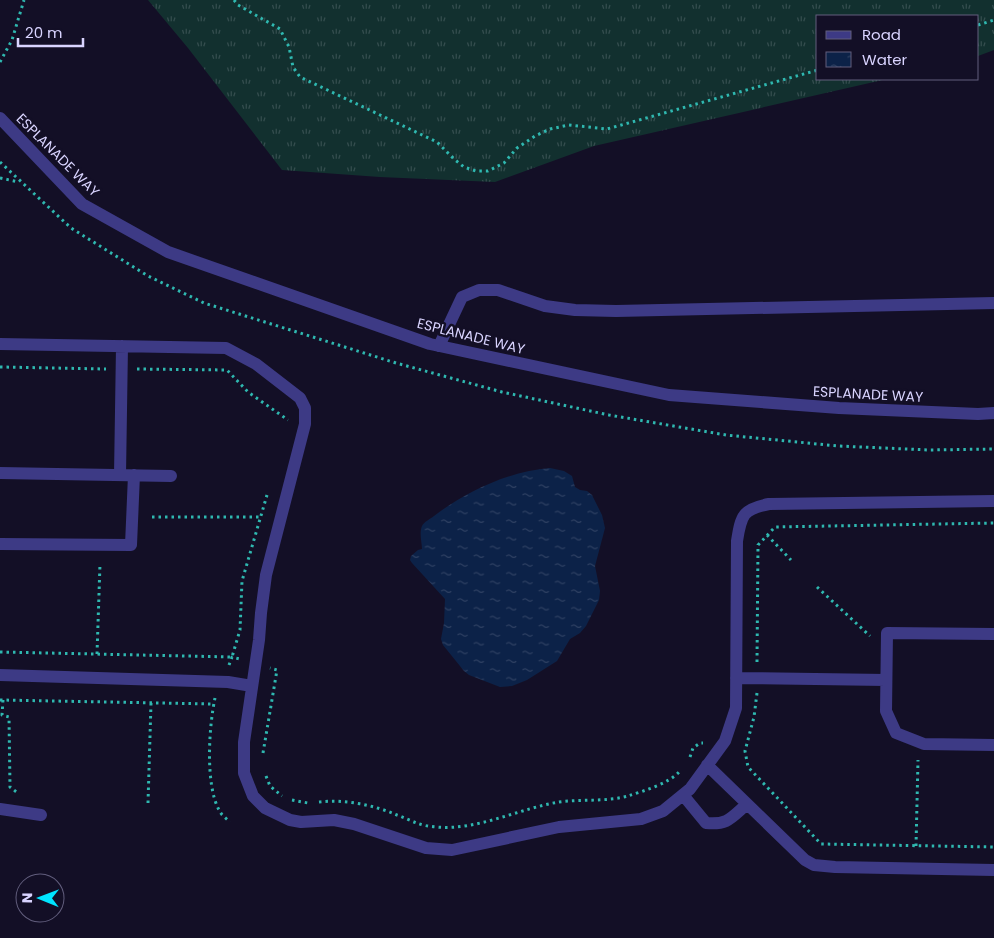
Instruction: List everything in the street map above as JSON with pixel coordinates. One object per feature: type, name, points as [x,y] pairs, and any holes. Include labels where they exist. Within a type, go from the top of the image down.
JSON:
[{"type":"street","name":"ESPLANADE WAY","points":[[0,118],[82,204],[168,252],[439,346],[669,395],[839,408],[978,414],[994,413]]},
{"type":"street","points":[[439,346],[462,297],[479,290],[498,290],[545,306],[600,310],[994,303]]},
{"type":"street","points":[[0,344],[226,348],[256,364],[300,398],[305,408],[305,424],[266,575],[256,663],[244,742],[244,772],[253,796],[265,808],[290,820],[300,822],[334,820],[347,822],[426,848],[452,850],[542,830],[641,819],[663,811],[690,789],[725,741],[736,708],[737,541],[740,521],[746,512],[755,507],[769,504],[994,501]]},
{"type":"street","points":[[120,475],[122,346]]},
{"type":"street","points":[[0,473],[171,476]]},
{"type":"street","points":[[0,544],[131,545],[134,475]]},
{"type":"street","points":[[994,634],[886,633],[886,711],[896,733],[924,744],[994,745]]},
{"type":"street","points":[[0,675],[222,682],[252,686]]},
{"type":"street","points":[[736,678],[886,680]]},
{"type":"street","points":[[707,765],[805,860],[814,865],[835,868],[994,870]]},
{"type":"street","points":[[683,794],[706,823],[719,824],[730,819],[747,804]]},
{"type":"street","points":[[0,808],[41,815]]},
{"type":"path","points":[[0,62],[12,40],[24,0]]},
{"type":"path","points":[[234,0],[238,5],[280,29],[289,47],[293,67],[300,77],[437,142],[464,167],[476,171],[488,171],[504,163],[517,148],[550,129],[570,125],[607,129],[816,71]]},
{"type":"path","points":[[979,25],[994,20]]},
{"type":"path","points":[[0,178],[21,182]]},
{"type":"path","points":[[0,367],[227,370],[248,392],[288,420],[286,429]]},
{"type":"path","points":[[230,822],[219,811],[213,790],[210,758],[212,717],[216,695],[232,657],[240,630],[242,581],[268,491]]},
{"type":"path","points":[[152,517],[260,518]]},
{"type":"path","points":[[767,535],[791,560]]},
{"type":"path","points":[[97,654],[100,564]]},
{"type":"path","points":[[818,587],[887,652]]},
{"type":"path","points":[[0,652],[232,657],[277,670],[263,759]]},
{"type":"path","points":[[21,796],[10,787],[9,717],[2,715],[2,700],[214,704]]},
{"type":"path","points":[[148,803],[151,703]]},
{"type":"path","points":[[686,763],[693,748],[700,743],[719,749]]},
{"type":"path","points":[[916,846],[918,760]]},
{"type":"path","points":[[263,769],[270,786],[286,799],[307,803],[336,800],[353,803],[396,814],[420,826],[439,828],[458,827],[559,802],[628,796],[667,783],[682,769]]},
{"type":"green space","points":[[148,0],[994,0],[994,50],[979,56],[979,15],[816,15],[816,80],[883,80],[594,146],[495,182],[282,170],[188,48]]},
{"type":"water","points":[[550,468],[564,471],[572,476],[575,487],[592,495],[602,515],[605,528],[595,566],[600,591],[599,600],[586,626],[580,633],[570,639],[557,661],[527,680],[512,686],[500,687],[469,675],[443,645],[441,639],[445,599],[410,560],[411,556],[422,549],[421,529],[423,525],[446,507],[474,491],[503,478],[519,473]]}]
